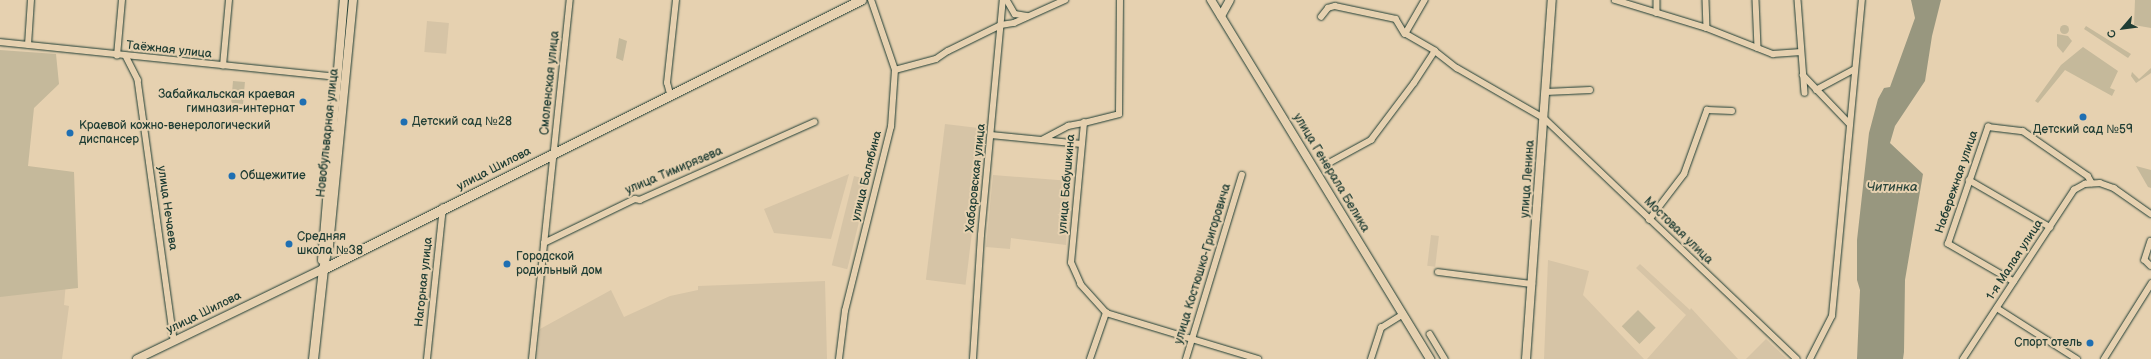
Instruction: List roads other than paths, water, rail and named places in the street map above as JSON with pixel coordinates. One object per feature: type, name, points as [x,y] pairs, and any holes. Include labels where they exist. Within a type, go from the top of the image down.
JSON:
[{"type":"main road","name":"Новобульварная улица","points":[[323,269],[322,249],[344,0]]},
{"type":"main road","name":"Новобульварная улица","points":[[313,359],[323,269],[329,245],[353,0]]},
{"type":"main road","name":"улица Шилова","points":[[138,359],[323,269],[860,0]]},
{"type":"main road","name":"улица Генерала Белика","points":[[1211,0],[1430,359]]},
{"type":"main road","name":"улица Ленина","points":[[1526,359],[1552,0]]},
{"type":"main road","points":[[1221,16],[1230,2]]},
{"type":"street","points":[[28,45],[31,0]]},
{"type":"street","points":[[117,56],[122,0]]},
{"type":"street","points":[[223,66],[229,0]]},
{"type":"street","name":"Смоленская улица","points":[[532,359],[570,0]]},
{"type":"street","points":[[670,94],[667,83],[676,0]]},
{"type":"street","name":"улица Балябина","points":[[839,359],[845,311],[891,127],[895,70],[871,0]]},
{"type":"street","name":"Хабаровская улица","points":[[973,359],[981,235],[1003,0]]},
{"type":"street","points":[[1007,0],[1015,14],[1029,16]]},
{"type":"street","points":[[895,70],[936,59],[948,51],[1001,25],[1029,16],[1065,0]]},
{"type":"street","name":"улица Бабушкина","points":[[1106,313],[1081,285],[1071,263],[1084,123],[1119,114],[1120,0]]},
{"type":"street","points":[[1321,17],[1328,8],[1335,3],[1396,19],[1405,34],[1425,0]]},
{"type":"street","points":[[1615,0],[1707,28],[1773,54],[1801,52]]},
{"type":"street","points":[[1657,0],[1657,13]]},
{"type":"street","points":[[1706,0],[1707,28]]},
{"type":"street","points":[[1756,0],[1758,48]]},
{"type":"street","points":[[1798,0],[1804,93]]},
{"type":"street","points":[[1810,359],[1832,316],[1862,0]]},
{"type":"street","name":"Мостовая улица","points":[[1405,34],[1435,51],[1457,68],[1544,118],[1649,220],[1797,359]]},
{"type":"street","name":"Таёжная улица","points":[[0,42],[117,56],[337,77]]},
{"type":"street","points":[[1332,162],[1371,140],[1414,83],[1435,51]]},
{"type":"street","name":"улица Нечаева","points":[[126,56],[138,80],[174,341]]},
{"type":"street","points":[[1816,90],[1855,69]]},
{"type":"street","points":[[1804,75],[1816,90],[1850,124]]},
{"type":"street","points":[[1546,92],[1590,90]]},
{"type":"street","points":[[1649,220],[1684,174],[1707,110],[1732,111]]},
{"type":"street","name":"улица Тимирязева","points":[[544,243],[635,199],[640,200],[814,122]]},
{"type":"street","points":[[1042,140],[1068,126],[1084,123]]},
{"type":"street","name":"Набережная улица","points":[[2014,282],[1948,244],[1988,127],[2023,131],[2088,176],[2092,182]]},
{"type":"street","points":[[991,135],[1082,144]]},
{"type":"street","name":"улица Костюшко-Григоровича","points":[[1186,359],[1242,175]]},
{"type":"street","points":[[1970,180],[2050,226]]},
{"type":"street","points":[[2092,182],[2114,188],[2151,214]]},
{"type":"street","name":"1-я Малая улица","points":[[1963,359],[2074,190],[2092,182]]},
{"type":"street","name":"Нагорная улица","points":[[427,359],[444,208]]},
{"type":"street","points":[[2151,241],[2145,260],[2151,266]]},
{"type":"street","points":[[1438,272],[1532,284]]},
{"type":"street","points":[[2104,359],[2151,284]]},
{"type":"street","points":[[1997,308],[2077,359]]},
{"type":"street","points":[[1090,359],[1106,313],[1258,359]]},
{"type":"street","points":[[1371,359],[1381,328],[1403,314]]},
{"type":"street","points":[[1430,334],[1445,359]]},
{"type":"water","name":"Читинка","points":[[1911,0],[1941,0],[1932,36],[1925,81],[1895,126],[1890,143],[1923,174],[1905,280],[1903,359],[1857,359],[1860,290],[1857,280],[1857,240],[1869,133],[1878,99],[1884,88],[1890,87],[1915,18]]},
{"type":"place","name":"Забайкальская краевая гимназия-интернат","points":[[303,102]]},
{"type":"place","name":"Детский сад №59","points":[[2083,117]]},
{"type":"place","name":"Детский сад №28","points":[[404,122]]},
{"type":"place","name":"Краевой кожно-венерологический диспансер","points":[[70,133]]},
{"type":"place","name":"Общежитие","points":[[232,176]]},
{"type":"place","name":"Средняя школа №38","points":[[289,244]]},
{"type":"place","name":"Городской родильный дом","points":[[507,264]]},
{"type":"place","name":"Спорт отель","points":[[2090,343]]}]
